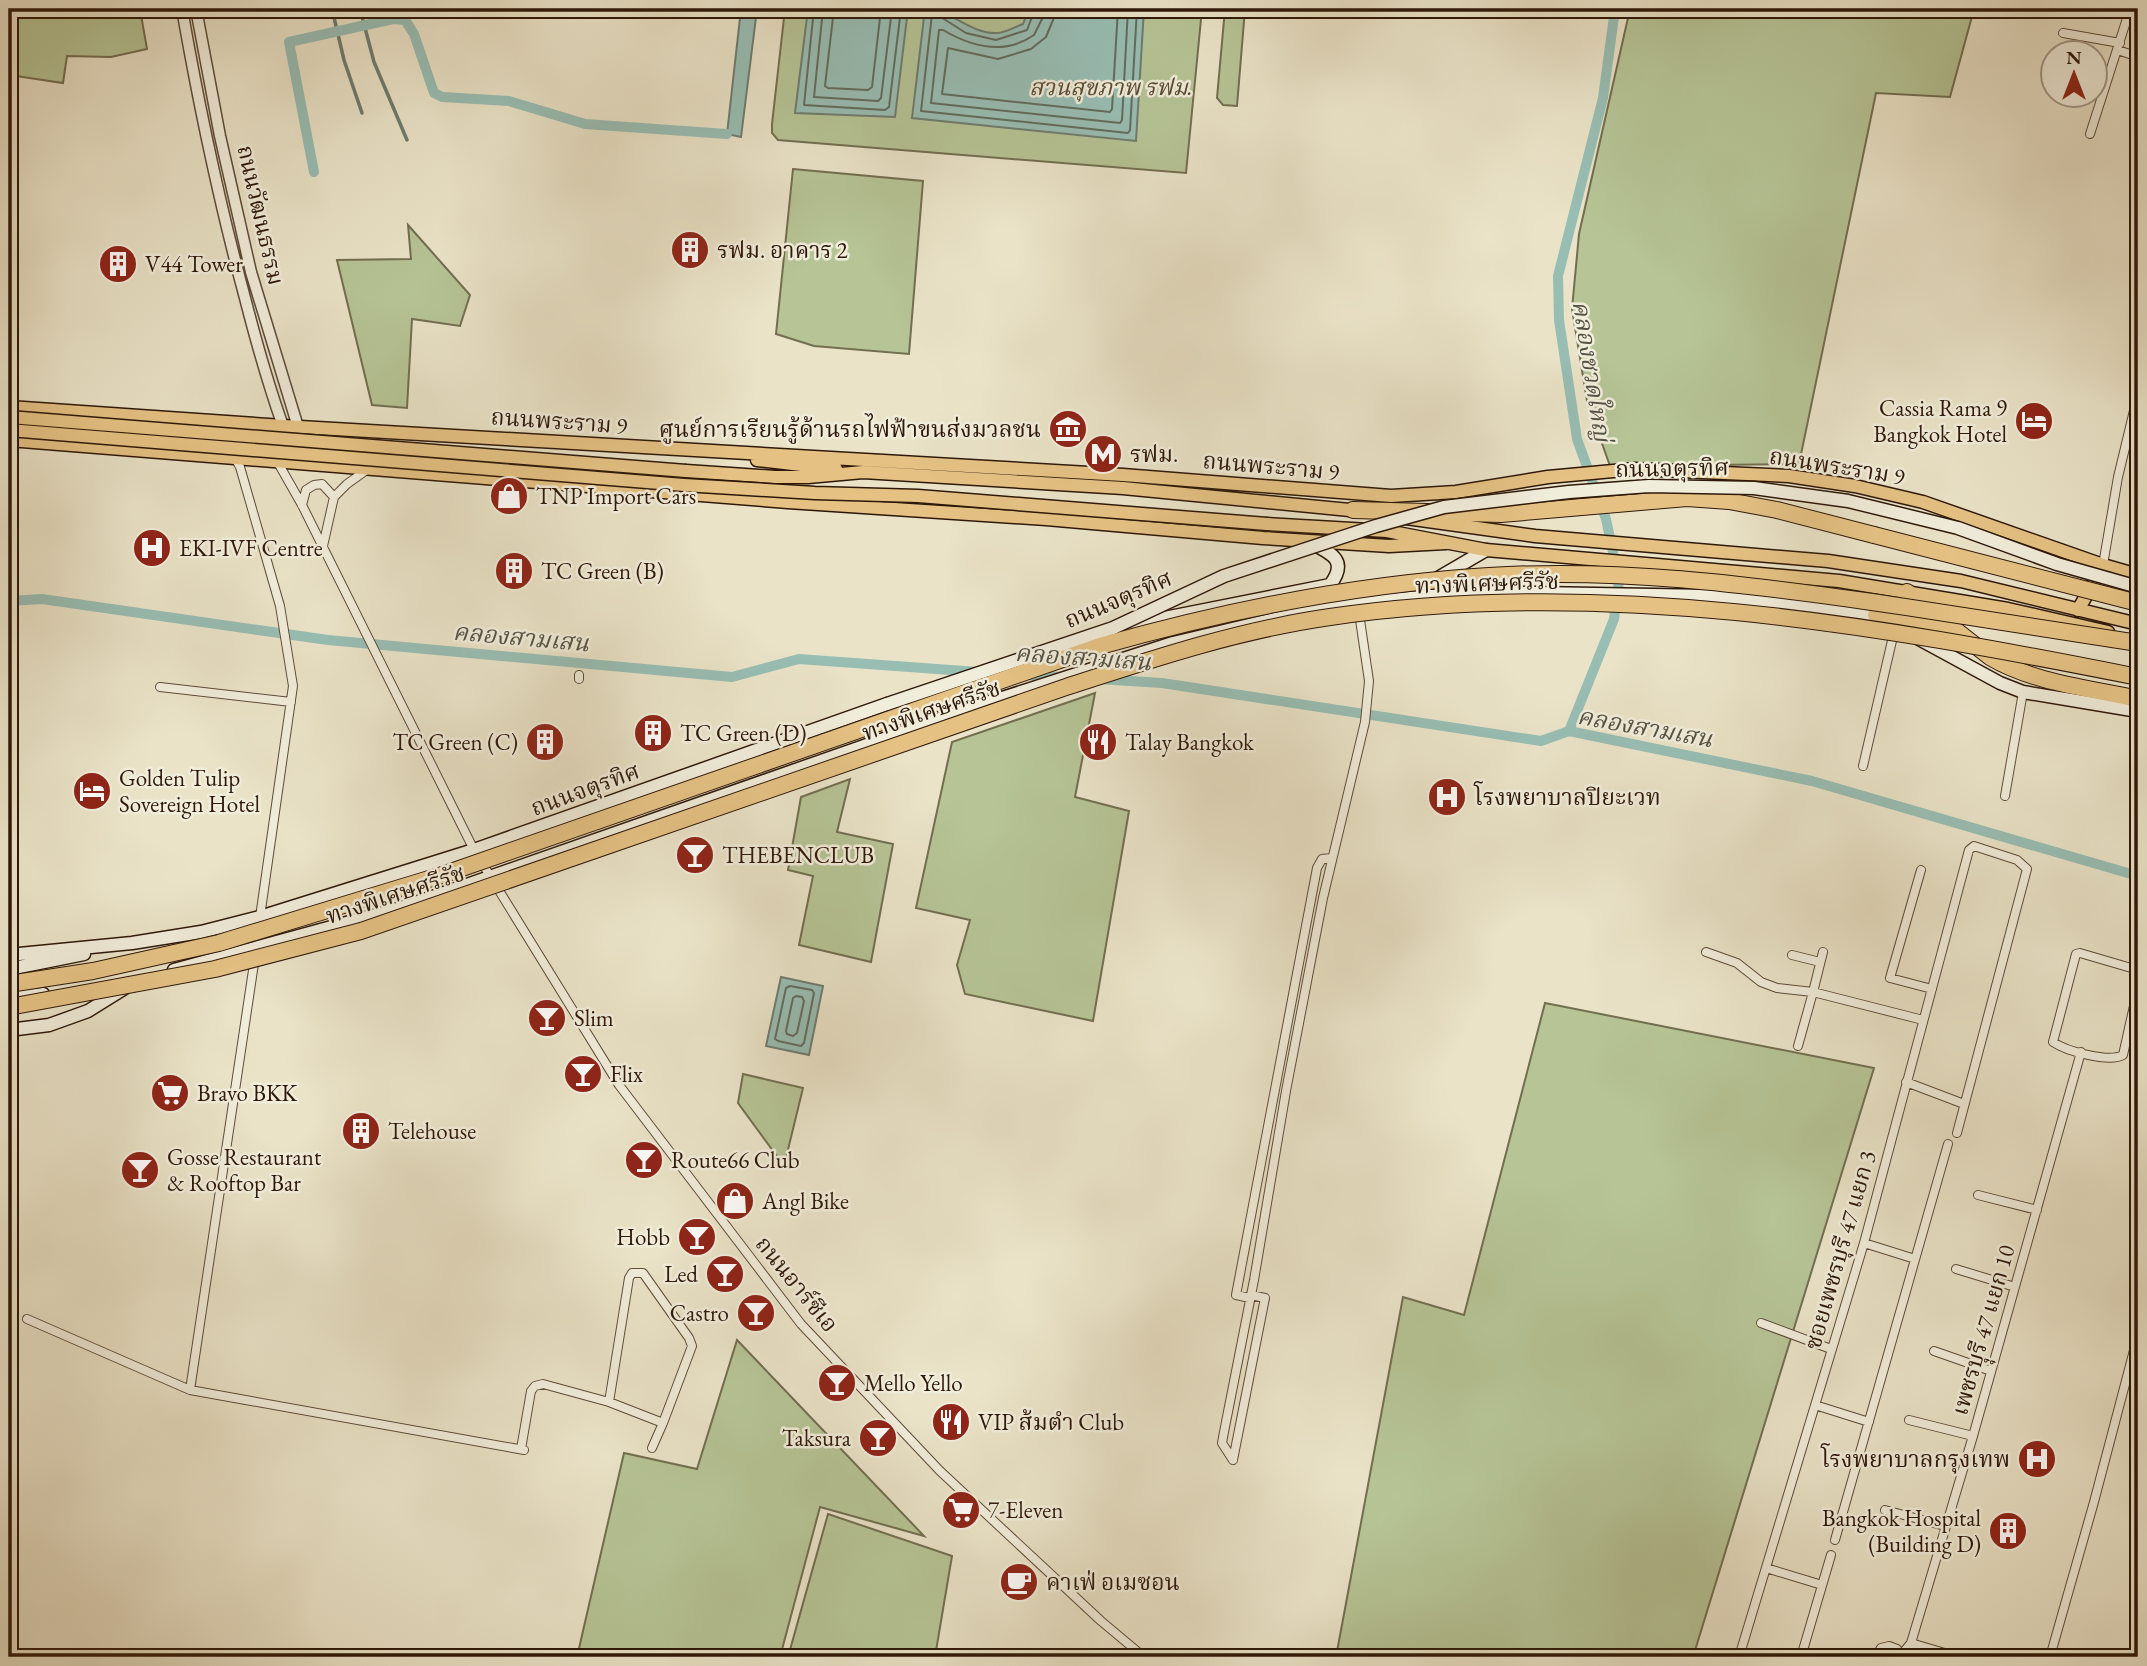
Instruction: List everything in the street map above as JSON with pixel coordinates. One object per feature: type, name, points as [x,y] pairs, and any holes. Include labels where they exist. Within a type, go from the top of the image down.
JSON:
[{"type":"highway","points":[[1353,510],[1501,514],[1687,498],[1729,501],[1777,510],[2138,603]]},
{"type":"highway","name":"ทางพิเศษศรีรัช","points":[[9,984],[93,971],[219,943],[442,875],[1100,646],[1189,621],[1354,589],[1490,576],[1574,574],[1660,577],[1753,585],[2138,642]]},
{"type":"highway","points":[[1908,592],[1990,657],[2031,676],[2138,699]]},
{"type":"highway","name":"ทางพิเศษศรีรัช","points":[[9,1007],[215,968],[361,931],[1091,679],[1245,633],[1329,617],[1422,607],[1520,601],[1628,603],[1736,611],[1964,643],[2138,677]]},
{"type":"highway","points":[[1875,615],[1955,629]]},
{"type":"main road","name":"ถนนพระราม 9","points":[[9,407],[298,427],[877,460],[1391,496],[1456,492],[1548,477],[1635,470],[1777,475],[1895,494],[2138,575]]},
{"type":"main road","name":"ถนนพระราม 9","points":[[9,417],[686,471],[775,477],[863,472],[1124,488],[1353,510],[1535,536],[1828,561],[1961,581],[2138,624]]},
{"type":"main road","points":[[283,426],[304,463]]},
{"type":"main road","points":[[298,427],[304,463]]},
{"type":"main road","points":[[9,430],[684,485],[918,496],[1387,531],[1486,550],[1839,581],[2022,612],[2101,630],[2138,642]]},
{"type":"main road","points":[[9,440],[1389,547],[1446,543]]},
{"type":"main road","points":[[628,446],[863,472]]},
{"type":"main road","points":[[1124,488],[1194,481]]},
{"type":"main road","points":[[1046,519],[1056,512],[1059,504],[1049,483]]},
{"type":"main road","points":[[1071,521],[1064,505],[1076,485]]},
{"type":"main road","name":"ถนนจตุรทิศ","points":[[9,969],[132,943],[201,932],[260,917],[474,850],[887,704],[1113,628],[1224,576],[1376,526],[1444,507],[1557,493],[1650,486],[1754,488],[1848,501],[1958,528],[2057,564],[2138,587]]},
{"type":"main road","points":[[1391,496],[1501,514]]},
{"type":"main road","points":[[1306,541],[1331,553],[1338,564],[1338,574],[1330,585]]},
{"type":"main road","points":[[1404,598],[1486,550]]},
{"type":"main road","points":[[2078,610],[2103,565]]},
{"type":"main road","points":[[1113,628],[1330,585],[1345,587],[1357,603]]},
{"type":"main road","points":[[9,998],[138,980],[401,908],[990,702],[1173,643],[1357,603],[1473,592],[1598,592],[1711,596],[1875,615],[2000,683],[2023,692],[2138,711]]},
{"type":"main road","name":"ถนนจตุรทิศ","points":[[9,955],[132,943]]},
{"type":"main road","points":[[9,1030],[49,1026],[88,1012],[138,980]]},
{"type":"street","name":"ถนนวัฒนธรรม","points":[[182,9],[211,161],[233,253],[283,426]]},
{"type":"street","name":"ถนนวัฒนธรรม","points":[[196,9],[220,136],[251,272],[298,427]]},
{"type":"street","points":[[2090,134],[2130,9]]},
{"type":"street","points":[[2063,33],[2119,46],[2138,57]]},
{"type":"street","points":[[2135,139],[2138,129]]},
{"type":"street","points":[[2103,565],[2118,477],[2138,394]]},
{"type":"street","points":[[235,458],[240,467],[280,606],[293,686],[260,917]]},
{"type":"street","name":"ถนนอาร์ซีเอ","points":[[276,461],[302,505],[474,850],[619,1086],[801,1324],[940,1471],[1101,1621],[1144,1657]]},
{"type":"street","points":[[323,548],[334,497],[368,469]]},
{"type":"street","points":[[302,505],[306,490],[314,485],[321,484],[334,497]]},
{"type":"street","points":[[1332,858],[1322,859],[1317,868],[1273,1088],[1236,1295],[1251,1296],[1265,1298],[1233,1460],[1222,1443],[1251,1296],[1258,1261],[1286,1091],[1315,940],[1365,722],[1368,700],[1367,667],[1357,603]]},
{"type":"street","points":[[1863,766],[1895,626]]},
{"type":"street","points":[[160,687],[291,702]]},
{"type":"street","points":[[2005,796],[2023,692]]},
{"type":"street","name":"ซอยเพชรบุรี 47 แยก 3","points":[[1739,1657],[1864,1243],[1969,850],[1974,846],[2017,860],[2027,869],[1964,1104]]},
{"type":"street","points":[[1921,870],[1890,978],[1932,989]]},
{"type":"street","points":[[1302,937],[1315,940]]},
{"type":"street","points":[[190,1390],[256,948]]},
{"type":"street","points":[[1706,952],[1737,962],[1761,982],[1777,988],[1813,992],[1923,1020]]},
{"type":"street","points":[[2138,970],[2076,954],[2052,1040],[2055,1045],[2111,1059],[2123,1055],[2138,988]]},
{"type":"street","points":[[1792,955],[1822,957],[1798,1046]]},
{"type":"street","name":"เพชรบุุรี 47 แยก 10","points":[[1901,1656],[1911,1643],[1973,1436],[2081,1052]]},
{"type":"street","points":[[1906,1082],[1964,1104],[1957,1133]]},
{"type":"street","points":[[1273,1088],[1286,1091]]},
{"type":"street","points":[[1835,1540],[1948,1144]]},
{"type":"street","points":[[1259,1171],[1272,1174]]},
{"type":"street","points":[[1978,1195],[2037,1210]]},
{"type":"street","points":[[1864,1243],[1915,1259]]},
{"type":"street","points":[[1244,1258],[1258,1261]]},
{"type":"street","points":[[1956,1269],[2015,1287]]},
{"type":"street","points":[[609,1402],[629,1278],[632,1273],[643,1273],[692,1346],[652,1448]]},
{"type":"street","points":[[27,1319],[190,1390],[522,1450],[531,1391],[535,1386],[543,1384],[609,1402],[663,1423]]},
{"type":"street","points":[[1761,1323],[1831,1349]]},
{"type":"street","points":[[2050,1657],[2138,1335]]},
{"type":"street","points":[[1934,1352],[1991,1371]]},
{"type":"street","points":[[1815,1405],[1868,1422]]},
{"type":"street","points":[[1909,1420],[1973,1436]]},
{"type":"street","points":[[1885,1510],[1945,1526]]},
{"type":"street","points":[[1801,1657],[1831,1555]]},
{"type":"street","points":[[1766,1568],[1822,1585]]},
{"type":"street","points":[[1911,1643],[1958,1657]]},
{"type":"street","points":[[1876,1657],[1881,1648],[1889,1646],[1897,1648],[1901,1656]]},
{"type":"street","points":[[9,1655],[19,1657]]},
{"type":"green space","points":[[18,9],[140,9],[147,49],[111,57],[67,56],[63,83],[9,75],[9,51]]},
{"type":"green space","name":"สวนสุขภาพ รฟม.","points":[[785,9],[1202,9],[1186,173],[778,140],[772,133],[772,124]]},
{"type":"green space","points":[[1225,9],[1245,9],[1237,106],[1223,105],[1217,98]]},
{"type":"green space","points":[[1630,9],[1974,9],[1950,97],[1876,93],[1799,464],[1610,466],[1587,401],[1572,309],[1579,234]]},
{"type":"green space","points":[[793,169],[923,181],[909,354],[814,346],[776,334]]},
{"type":"green space","points":[[408,225],[470,295],[460,326],[412,319],[407,408],[372,405],[337,260],[411,259]]},
{"type":"green space","points":[[1095,693],[1075,797],[1129,811],[1093,1021],[965,994],[957,965],[970,920],[916,908],[952,742]]},
{"type":"green space","points":[[850,779],[837,832],[893,844],[871,962],[799,945],[813,876],[788,870],[801,797]]},
{"type":"green space","points":[[1545,1003],[1874,1068],[1693,1657],[1336,1657],[1403,1297],[1464,1315]]},
{"type":"green space","points":[[743,1074],[803,1088],[784,1166],[738,1103]]},
{"type":"green space","points":[[737,1340],[924,1536],[820,1507],[780,1657],[577,1657],[624,1453],[697,1469]]},
{"type":"green space","points":[[828,1514],[952,1556],[935,1657],[788,1657]]},
{"type":"water","points":[[741,9],[757,9],[741,137],[727,134]]},
{"type":"water","points":[[808,9],[908,9],[895,117],[795,113]]},
{"type":"water","points":[[925,9],[943,13],[978,30],[997,33],[1023,24],[1029,9],[1144,9],[1136,141],[912,118]]},
{"type":"water","points":[[781,977],[823,986],[809,1055],[766,1046]]},
{"type":"waterway","points":[[332,9],[344,60],[362,113]]},
{"type":"waterway","points":[[360,9],[374,62],[407,140]]},
{"type":"waterway","points":[[386,9],[393,19]]},
{"type":"waterway","name":"คลองชวดใหญ่","points":[[1569,731],[1614,619],[1619,581],[1606,519],[1577,439],[1559,320],[1558,276],[1603,98],[1615,9]]},
{"type":"waterway","points":[[314,172],[289,42],[393,19],[405,20],[414,34],[434,93],[442,97],[509,101],[585,124],[727,134]]},
{"type":"waterway","name":"คลองสามเสน","points":[[9,601],[42,599],[328,640],[732,677],[799,659],[978,672]]},
{"type":"waterway","name":"คลองสามเสน","points":[[1025,675],[1061,677]]},
{"type":"waterway","name":"คลองสามเสน","points":[[1098,679],[1162,683],[1541,741],[1569,731],[1812,781],[2138,876]]},
{"type":"place","name":"รฟม. อาคาร 2","points":[[690,250]]},
{"type":"place","name":"V44 Tower","points":[[118,264]]},
{"type":"place","name":"Cassia Rama 9 Bangkok Hotel","points":[[2034,421]]},
{"type":"place","name":"ศูนย์การเรียนรู้ด้านรถไฟฟ้าขนส่งมวลชน","points":[[1068,429]]},
{"type":"place","name":"รฟม.","points":[[1103,454]]},
{"type":"place","name":"TNP Import Cars","points":[[509,496]]},
{"type":"place","name":"EKI-IVF Centre","points":[[152,548]]},
{"type":"place","name":"TC Green (B)","points":[[514,571]]},
{"type":"place","name":"TC Green (D)","points":[[653,733]]},
{"type":"place","name":"TC Green (C)","points":[[545,742]]},
{"type":"place","name":"Talay Bangkok","points":[[1098,742]]},
{"type":"place","name":"Golden Tulip Sovereign Hotel","points":[[92,791]]},
{"type":"place","name":"โรงพยาบาลปิยะเวท","points":[[1447,797]]},
{"type":"place","name":"THEBENCLUB","points":[[695,855]]},
{"type":"place","name":"Slim","points":[[547,1018]]},
{"type":"place","name":"Flix","points":[[583,1074]]},
{"type":"place","name":"Bravo BKK","points":[[170,1093]]},
{"type":"place","name":"Telehouse","points":[[361,1131]]},
{"type":"place","name":"Route66 Club","points":[[644,1160]]},
{"type":"place","name":"Gosse Restaurant & Rooftop Bar","points":[[140,1170]]},
{"type":"place","name":"Angl Bike","points":[[735,1201]]},
{"type":"place","name":"Hobb","points":[[697,1237]]},
{"type":"place","name":"Led","points":[[725,1274]]},
{"type":"place","name":"Castro","points":[[756,1313]]},
{"type":"place","name":"Mello Yello","points":[[837,1383]]},
{"type":"place","name":"VIP ส้มตำ Club","points":[[951,1422]]},
{"type":"place","name":"Taksura","points":[[878,1438]]},
{"type":"place","name":"โรงพยาบาลกรุงเทพ","points":[[2037,1459]]},
{"type":"place","name":"7-Eleven","points":[[961,1510]]},
{"type":"place","name":"Bangkok Hospital (Building D)","points":[[2008,1531]]},
{"type":"place","name":"คาเฟ่ อเมซอน","points":[[1019,1582]]}]
